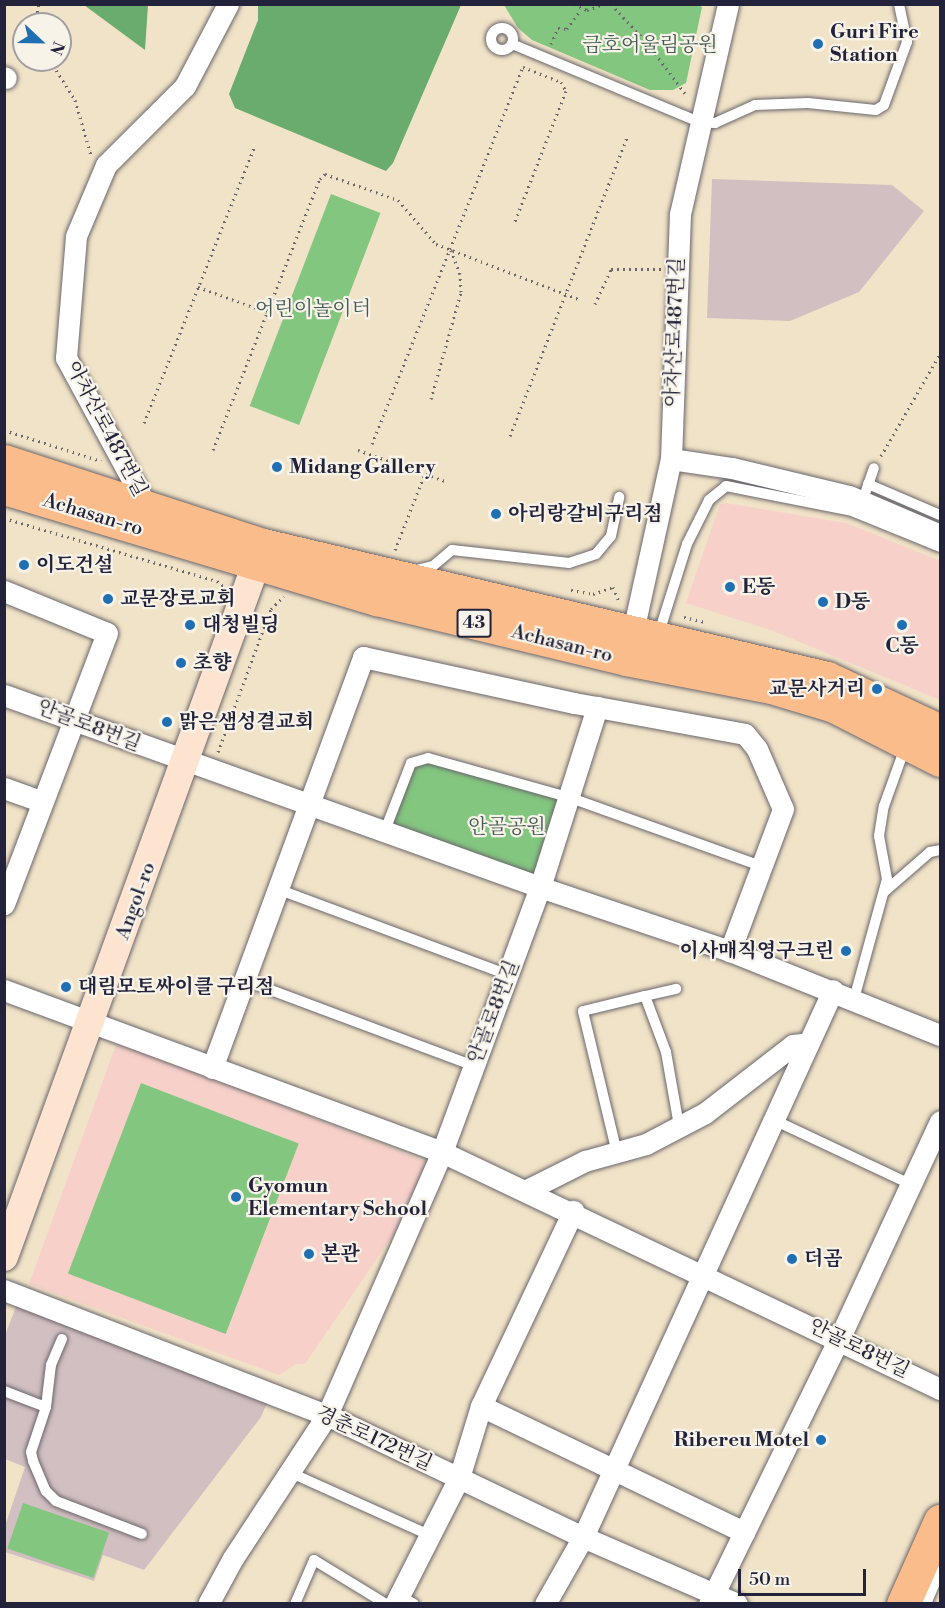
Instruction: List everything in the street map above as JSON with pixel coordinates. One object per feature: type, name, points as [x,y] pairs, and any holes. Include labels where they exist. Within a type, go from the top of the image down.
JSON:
[{"type":"main road","name":"Achasan-ro","points":[[4,461],[147,507],[260,555],[377,599],[635,633],[782,690],[834,706],[940,759]]},
{"type":"main road","name":"Achasan-ro","points":[[4,488],[260,555],[396,565],[635,633],[827,678],[940,731]]},
{"type":"main road","points":[[903,1604],[939,1541]]},
{"type":"street","name":"아차산로487번길","points":[[147,507],[66,358],[76,236],[106,165],[185,86],[228,4]]},
{"type":"street","name":"아차산로487번길","points":[[635,633],[671,459],[680,214],[699,122],[728,4]]},
{"type":"street","points":[[671,459],[727,477],[863,500],[940,535]]},
{"type":"street","name":"Angol-ro","points":[[4,1257],[91,1025],[260,555]]},
{"type":"street","points":[[4,591],[107,633],[75,722],[7,892]]},
{"type":"street","points":[[212,1068],[280,890],[306,805],[363,657],[597,707],[745,734],[757,748],[783,809],[730,951]]},
{"type":"street","name":"안골로8번길","points":[[4,694],[186,763],[540,887],[442,1152],[573,1211],[701,1276],[839,1339],[940,1389]]},
{"type":"street","points":[[597,707],[540,887],[730,951],[833,990],[940,1035]]},
{"type":"street","points":[[4,788],[43,802]]},
{"type":"street","points":[[4,990],[91,1025],[442,1152],[327,1415],[208,1604]]},
{"type":"street","points":[[545,1604],[584,1537],[833,990]]},
{"type":"street","points":[[526,1190],[585,1161],[646,1144],[705,1113],[793,1045],[809,1043]]},
{"type":"street","points":[[712,1598],[839,1339],[940,1121]]},
{"type":"street","points":[[398,1602],[459,1478],[481,1406],[573,1211]]},
{"type":"street","name":"경춘로172번길","points":[[4,1290],[327,1415],[712,1598],[737,1604]]},
{"type":"street","points":[[481,1406],[744,1532]]},
{"type":"lane","points":[[512,44],[699,122],[715,123],[755,105],[808,103],[881,109],[907,42],[899,4]]},
{"type":"lane","points":[[863,500],[874,468]]},
{"type":"lane","points":[[635,633],[687,544],[709,500],[727,477]]},
{"type":"lane","points":[[396,565],[433,566],[452,550],[569,563],[596,554],[611,536],[619,497]]},
{"type":"lane","points":[[863,500],[940,515]]},
{"type":"lane","points":[[863,500],[940,547]]},
{"type":"lane","points":[[854,999],[887,879],[879,836],[884,806],[908,742]]},
{"type":"lane","points":[[384,833],[411,763],[428,758],[568,797],[761,866]]},
{"type":"lane","points":[[884,892],[930,852],[940,850]]},
{"type":"lane","points":[[280,890],[508,975]]},
{"type":"lane","points":[[244,980],[474,1066]]},
{"type":"lane","points":[[617,1153],[582,1011],[676,989]]},
{"type":"lane","points":[[645,996],[666,1052],[679,1126]]},
{"type":"lane","points":[[774,1120],[910,1184]]},
{"type":"lane","points":[[62,1339],[48,1378],[46,1407],[31,1452],[50,1497],[142,1534]]},
{"type":"lane","points":[[4,1391],[46,1407]]},
{"type":"lane","points":[[289,1472],[429,1535]]},
{"type":"lane","points":[[926,1604],[939,1541]]},
{"type":"lane","points":[[295,1604],[314,1560],[398,1602]]},
{"type":"path","points":[[574,4],[581,9],[595,10],[604,4]]},
{"type":"path","points":[[611,4],[648,44],[688,97]]},
{"type":"path","points":[[551,44],[558,28],[567,29],[581,9]]},
{"type":"path","points":[[372,444],[523,67],[561,82],[566,91],[515,221]]},
{"type":"path","points":[[58,72],[75,100],[99,183]]},
{"type":"path","points":[[510,436],[627,137]]},
{"type":"path","points":[[144,423],[255,146]]},
{"type":"path","points":[[213,450],[267,312],[325,174],[398,200],[419,219],[433,243],[580,300]]},
{"type":"path","points":[[431,399],[461,292],[460,274],[451,250]]},
{"type":"path","points":[[595,304],[611,269],[666,269]]},
{"type":"path","points":[[198,287],[267,312]]},
{"type":"path","points":[[874,468],[940,354]]},
{"type":"path","points":[[4,430],[108,464]]},
{"type":"path","points":[[358,450],[445,481]]},
{"type":"path","points":[[396,565],[424,475]]},
{"type":"path","points":[[4,518],[216,581],[223,584],[226,596]]},
{"type":"path","points":[[613,587],[635,633]]},
{"type":"path","points":[[217,756],[266,623]]},
{"type":"shaded area","points":[[712,179],[892,185],[924,211],[859,292],[790,321],[707,318]]},
{"type":"shaded area","points":[[726,503],[846,523],[940,561],[940,700],[773,631],[686,603],[720,504]]},
{"type":"shaded area","name":"Gyomun Elementary School","points":[[117,1042],[429,1163],[395,1232],[305,1364],[296,1364],[279,1375],[29,1284]]},
{"type":"shaded area","points":[[17,1304],[270,1396],[261,1417],[144,1570],[103,1555],[94,1581],[5,1552],[5,1526],[25,1467],[5,1459],[4,1338]]},
{"type":"green space","points":[[84,5],[148,5],[145,50]]},
{"type":"green space","points":[[258,5],[461,5],[393,163],[386,171],[235,108],[229,94],[258,20]]},
{"type":"green space","name":"금호어울림공원","points":[[504,5],[698,5],[702,7],[686,83],[673,90],[650,90],[532,40],[518,28]]},
{"type":"green space","name":"어린이놀이터","points":[[331,194],[380,213],[299,425],[250,406]]},
{"type":"green space","name":"안골공원","points":[[428,758],[568,797],[540,887],[384,833],[411,763]]},
{"type":"green space","points":[[141,1083],[299,1144],[226,1334],[68,1273]]},
{"type":"green space","points":[[23,1503],[109,1533],[93,1578],[7,1548]]},
{"type":"place","name":"Guri Fire Station","points":[[818,44]]},
{"type":"place","name":"Midang Gallery","points":[[277,467]]},
{"type":"place","name":"아리랑갈비구리점","points":[[496,514]]},
{"type":"place","name":"이도건설","points":[[24,565]]},
{"type":"place","name":"E동","points":[[730,587]]},
{"type":"place","name":"교문장로교회","points":[[108,599]]},
{"type":"place","name":"D동","points":[[823,602]]},
{"type":"place","name":"대청빌딩","points":[[190,625]]},
{"type":"place","name":"C동","points":[[902,625]]},
{"type":"place","name":"초향","points":[[181,663]]},
{"type":"place","name":"교문사거리","points":[[877,689]]},
{"type":"place","name":"맑은샘성결교회","points":[[167,722]]},
{"type":"place","name":"이사매직영구크린","points":[[846,951]]},
{"type":"place","name":"대림모토싸이클 구리점","points":[[66,987]]},
{"type":"place","name":"Gyomun Elementary School","points":[[236,1197]]},
{"type":"place","name":"본관","points":[[309,1254]]},
{"type":"place","name":"더곰","points":[[792,1259]]},
{"type":"place","name":"Ribereu Motel","points":[[821,1440]]}]
